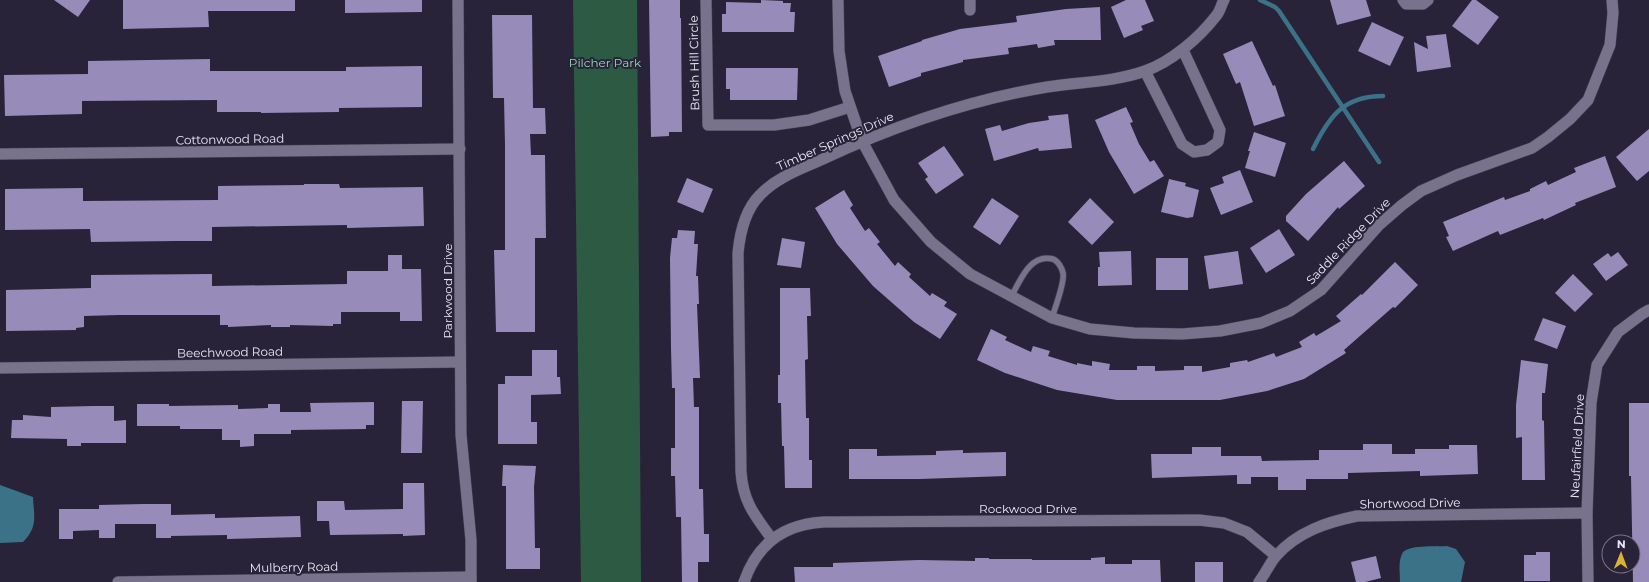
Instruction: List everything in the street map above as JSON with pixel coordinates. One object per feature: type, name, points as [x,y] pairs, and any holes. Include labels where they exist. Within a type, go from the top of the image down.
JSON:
[{"type":"street","name":"Parkwood Drive","points":[[458,0],[460,149],[460,435],[471,540],[471,580]]},
{"type":"street","name":"Brush Hill Circle","points":[[706,0],[708,125],[774,125],[809,120],[850,107]]},
{"type":"street","name":"Saddle Ridge Drive","points":[[838,0],[839,51],[845,92],[862,141],[894,200],[931,242],[970,274],[1052,318],[1090,329],[1134,334],[1182,334],[1220,331],[1261,323],[1290,311],[1322,290],[1379,225],[1414,196],[1457,175],[1532,148],[1548,137],[1570,119],[1588,100],[1610,45],[1613,13],[1612,0]]},
{"type":"street","name":"Timber Springs Drive","points":[[772,539],[750,508],[742,487],[738,253],[744,222],[760,195],[788,175],[862,141],[930,115],[988,99],[1047,87],[1117,78],[1145,71],[1183,50],[1217,15],[1224,0]]},
{"type":"street","points":[[1403,0],[1406,4],[1423,4],[1428,0]]},
{"type":"street","points":[[1145,71],[1182,144],[1194,152],[1207,150],[1218,142],[1220,130],[1183,50]]},
{"type":"street","name":"Cottonwood Road","points":[[0,154],[460,149]]},
{"type":"street","name":"Neufairfield Drive","points":[[1588,582],[1587,513],[1591,403],[1598,365],[1618,332],[1649,310]]},
{"type":"street","name":"Beechwood Road","points":[[0,368],[460,362]]},
{"type":"street","name":"Shortwood Drive","points":[[1259,582],[1276,556],[1298,538],[1319,526],[1357,516],[1587,513]]},
{"type":"street","name":"Rockwood Drive","points":[[744,582],[747,572],[761,550],[772,539],[787,530],[801,525],[824,522],[1198,520],[1224,523],[1247,532],[1276,556]]},
{"type":"street","name":"Mulberry Road","points":[[118,582],[471,580]]},
{"type":"lane","points":[[1011,297],[1027,269],[1035,261],[1045,258],[1054,259],[1061,266],[1064,274],[1052,318]]},
{"type":"green space","name":"Pilcher Park","points":[[573,0],[637,0],[641,582],[581,582]]},
{"type":"water","points":[[0,485],[33,497],[33,526],[28,537],[23,542],[0,543]]},
{"type":"water","points":[[1447,546],[1456,549],[1465,562],[1461,582],[1400,582],[1400,560],[1405,551],[1415,547]]},
{"type":"building","points":[[54,0],[90,0],[78,17]]},
{"type":"building","points":[[123,0],[295,0],[295,11],[208,11],[209,27],[123,29]]},
{"type":"building","points":[[345,0],[422,0],[422,12],[345,13]]},
{"type":"building","points":[[649,0],[680,0],[682,132],[669,132],[669,136],[651,137]]},
{"type":"building","points":[[761,0],[791,3],[790,12],[795,12],[794,32],[722,32],[722,14],[726,14],[726,2],[761,3]]},
{"type":"building","points":[[1126,0],[1145,0],[1154,21],[1141,26],[1143,30],[1124,38],[1111,7]]},
{"type":"building","points":[[1330,0],[1366,0],[1371,16],[1337,25]]},
{"type":"building","points":[[1472,0],[1476,0],[1499,17],[1478,45],[1452,26]]},
{"type":"building","points":[[1100,7],[1101,40],[1054,40],[1055,45],[1038,48],[1037,44],[1008,48],[1009,54],[963,60],[963,62],[921,73],[921,76],[889,87],[878,56],[922,40],[960,29],[1017,22],[1016,16],[1066,9]]},
{"type":"building","points":[[492,15],[532,15],[533,108],[545,108],[546,134],[530,134],[531,155],[545,155],[546,238],[535,238],[535,332],[496,332],[494,250],[505,250],[505,145],[504,98],[493,98]]},
{"type":"building","points":[[1372,22],[1404,37],[1390,66],[1358,51]]},
{"type":"building","points":[[1446,34],[1451,67],[1417,72],[1414,42],[1428,49],[1426,36]]},
{"type":"building","points":[[1252,41],[1273,86],[1275,85],[1285,116],[1254,126],[1240,82],[1236,84],[1223,54]]},
{"type":"building","points":[[210,59],[210,71],[346,71],[346,67],[422,66],[422,107],[339,108],[339,112],[261,113],[217,112],[217,100],[82,101],[82,114],[5,116],[4,75],[88,74],[88,61]]},
{"type":"building","points":[[726,68],[798,68],[797,100],[730,100],[730,89],[726,89]]},
{"type":"building","points":[[1126,107],[1133,122],[1130,123],[1139,144],[1150,162],[1154,160],[1164,176],[1134,194],[1109,152],[1095,120]]},
{"type":"building","points":[[1068,114],[1072,148],[1039,151],[1038,148],[994,161],[985,129],[1000,125],[1002,131],[1029,123],[1049,120],[1048,116]]},
{"type":"building","points":[[1649,129],[1649,171],[1637,181],[1616,157]]},
{"type":"building","points":[[1254,132],[1286,143],[1275,177],[1245,168],[1250,151],[1248,151]]},
{"type":"building","points":[[944,146],[964,175],[936,194],[925,179],[928,177],[918,163]]},
{"type":"building","points":[[1605,156],[1616,187],[1575,203],[1576,205],[1544,220],[1543,218],[1500,235],[1498,231],[1453,251],[1446,237],[1449,236],[1443,222],[1504,197],[1505,200],[1530,191],[1530,189],[1546,181],[1548,185],[1576,172],[1574,168]]},
{"type":"building","points":[[1344,161],[1365,186],[1339,209],[1338,207],[1308,241],[1286,221],[1286,216],[1306,194]]},
{"type":"building","points":[[1240,170],[1253,202],[1221,215],[1210,188],[1224,183],[1222,177]]},
{"type":"building","points":[[687,178],[713,189],[703,213],[677,202]]},
{"type":"building","points":[[1169,179],[1186,183],[1185,186],[1199,190],[1193,217],[1187,218],[1161,212]]},
{"type":"building","points":[[339,184],[340,188],[423,187],[424,226],[347,228],[347,225],[212,227],[212,241],[91,242],[90,229],[5,230],[5,189],[83,188],[83,201],[218,200],[218,186]]},
{"type":"building","points":[[844,190],[853,205],[850,208],[865,231],[869,228],[880,242],[877,244],[895,266],[898,262],[911,274],[909,277],[930,296],[932,293],[947,302],[944,306],[957,314],[940,339],[914,322],[873,286],[837,244],[815,208]]},
{"type":"building","points":[[992,198],[1019,216],[1000,245],[973,227]]},
{"type":"building","points":[[1090,198],[1114,222],[1092,245],[1068,222]]},
{"type":"building","points":[[1279,229],[1295,255],[1266,273],[1250,248]]},
{"type":"building","points":[[678,230],[695,231],[694,244],[698,244],[696,276],[698,276],[699,304],[697,304],[700,378],[693,378],[694,407],[699,407],[699,489],[703,489],[704,534],[709,534],[709,562],[698,562],[698,582],[682,582],[681,517],[676,517],[675,476],[671,476],[671,448],[675,448],[675,388],[672,388],[670,258],[672,238],[677,238]]},
{"type":"building","points":[[782,238],[805,242],[801,268],[777,265]]},
{"type":"building","points":[[1131,251],[1132,285],[1098,286],[1098,267],[1100,267],[1099,252]]},
{"type":"building","points":[[1238,251],[1243,284],[1209,289],[1204,256]]},
{"type":"building","points":[[1618,252],[1628,265],[1606,281],[1593,264],[1608,253],[1611,257]]},
{"type":"building","points":[[388,255],[402,255],[402,269],[421,269],[422,321],[400,321],[400,312],[341,312],[341,324],[333,324],[333,326],[290,325],[290,327],[271,327],[271,325],[228,327],[228,325],[220,325],[220,315],[119,315],[84,316],[84,327],[76,328],[76,330],[6,331],[6,290],[91,288],[91,275],[212,274],[212,286],[347,284],[347,271],[388,271]]},
{"type":"building","points":[[1156,258],[1188,258],[1188,290],[1156,290]]},
{"type":"building","points":[[1395,262],[1418,285],[1395,308],[1393,307],[1344,350],[1346,353],[1304,379],[1267,391],[1220,400],[1117,400],[1057,390],[1005,373],[977,360],[991,329],[1007,337],[1005,340],[1031,352],[1033,346],[1050,351],[1048,356],[1077,365],[1077,363],[1092,366],[1092,361],[1110,364],[1109,370],[1137,370],[1137,366],[1155,366],[1155,371],[1184,370],[1184,366],[1202,366],[1202,372],[1230,367],[1230,363],[1247,360],[1248,362],[1274,353],[1276,357],[1302,347],[1299,342],[1314,333],[1316,336],[1341,321],[1336,316],[1361,294],[1362,295]]},
{"type":"building","points":[[1573,274],[1593,294],[1575,312],[1555,293]]},
{"type":"building","points":[[780,288],[810,288],[811,316],[807,316],[808,359],[805,360],[806,418],[809,418],[809,460],[812,460],[812,488],[785,488],[781,403],[778,403],[778,375],[780,375]]},
{"type":"building","points":[[1543,318],[1566,326],[1557,349],[1534,340]]},
{"type":"building","points":[[532,350],[557,350],[557,377],[560,377],[561,394],[531,395],[531,422],[537,422],[537,444],[498,444],[498,384],[505,384],[505,376],[532,376]]},
{"type":"building","points":[[1521,360],[1548,364],[1545,393],[1542,393],[1545,480],[1522,480],[1522,437],[1516,438],[1516,405]]},
{"type":"building","points":[[402,401],[423,401],[422,453],[401,453]]},
{"type":"building","points":[[374,402],[374,425],[366,425],[366,429],[291,430],[291,434],[254,434],[254,446],[240,447],[240,440],[222,440],[222,429],[180,429],[180,426],[137,426],[137,404],[169,404],[169,406],[238,405],[238,409],[268,408],[268,404],[280,404],[280,412],[311,412],[310,403]]},
{"type":"building","points":[[1629,403],[1649,403],[1649,582],[1633,582],[1633,574],[1641,574],[1641,534],[1632,534],[1631,476],[1629,476]]},
{"type":"building","points":[[114,406],[114,421],[126,420],[126,443],[81,443],[81,446],[67,446],[67,439],[11,438],[12,420],[23,420],[23,415],[51,417],[51,407]]},
{"type":"building","points":[[1363,444],[1392,444],[1392,454],[1415,454],[1415,449],[1449,449],[1449,445],[1477,445],[1478,474],[1420,476],[1420,471],[1348,473],[1348,479],[1306,479],[1306,490],[1278,490],[1278,477],[1251,477],[1251,484],[1237,484],[1237,475],[1152,478],[1151,454],[1192,454],[1192,447],[1221,447],[1221,456],[1261,456],[1262,461],[1319,460],[1319,450],[1363,450]]},
{"type":"building","points":[[849,449],[877,449],[877,456],[936,455],[936,451],[963,450],[963,453],[1006,452],[1006,476],[920,479],[849,479]]},
{"type":"building","points":[[503,465],[536,466],[534,487],[535,548],[540,548],[540,569],[506,569],[506,486],[502,486]]},
{"type":"building","points":[[403,483],[424,483],[425,535],[330,535],[329,521],[317,521],[317,501],[344,501],[345,510],[403,509]]},
{"type":"building","points":[[171,504],[171,515],[215,514],[215,518],[300,516],[301,537],[227,539],[227,535],[171,536],[171,538],[156,538],[156,524],[115,524],[115,538],[99,538],[99,530],[73,531],[73,539],[59,539],[59,509],[99,509],[99,505]]},
{"type":"building","points":[[1536,552],[1550,552],[1550,581],[1524,581],[1524,555],[1536,555]]},
{"type":"building","points":[[1376,556],[1381,578],[1365,582],[1356,582],[1351,562]]},
{"type":"building","points":[[1105,557],[1105,564],[1132,564],[1132,560],[1160,560],[1161,582],[795,582],[794,567],[833,567],[833,563],[919,560],[975,561],[975,558],[1091,560],[1091,558]]},
{"type":"building","points":[[1195,562],[1223,562],[1223,582],[1195,582]]},
{"type":"waterway","points":[[1260,0],[1275,7],[1279,11],[1379,162]]},
{"type":"waterway","points":[[1313,149],[1325,127],[1339,110],[1347,104],[1357,100],[1383,96]]}]
